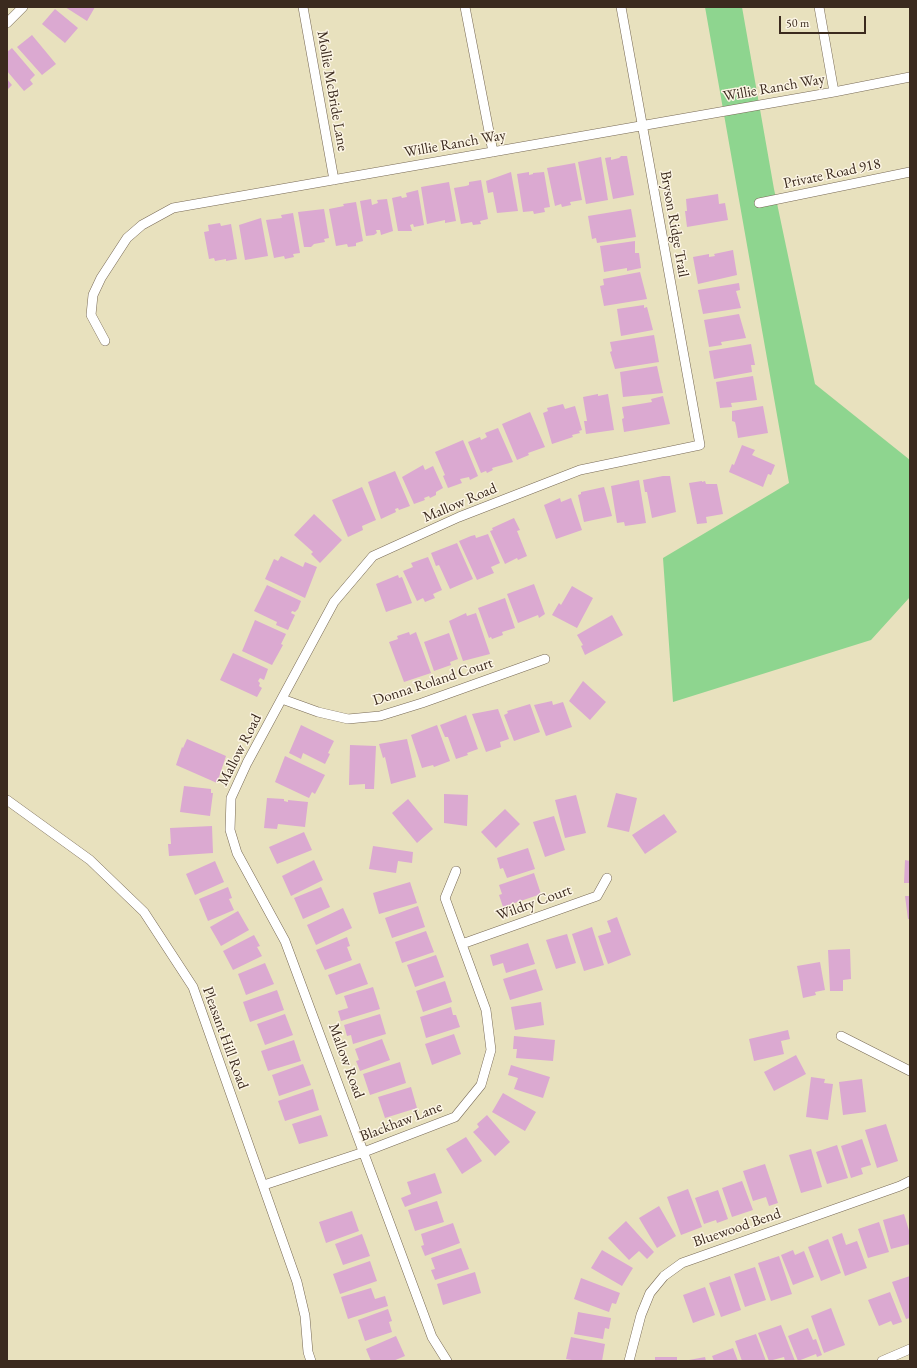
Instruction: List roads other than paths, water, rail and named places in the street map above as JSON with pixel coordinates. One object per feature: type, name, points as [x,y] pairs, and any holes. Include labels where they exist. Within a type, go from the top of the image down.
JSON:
[{"type":"street","points":[[7,22],[23,7]]},
{"type":"street","name":"Mollie McBride Lane","points":[[303,7],[334,180]]},
{"type":"street","points":[[465,7],[492,152]]},
{"type":"street","name":"Bryson Ridge Trail","points":[[622,7],[700,445]]},
{"type":"street","points":[[819,7],[834,92]]},
{"type":"street","name":"Willie Ranch Way","points":[[105,341],[91,315],[93,295],[112,259],[127,238],[142,225],[173,208],[643,126],[910,77]]},
{"type":"street","name":"Private Road 918","points":[[759,203],[910,172]]},
{"type":"street","name":"Mallow Road","points":[[447,1361],[432,1337],[286,941],[237,853],[230,830],[232,798],[247,763],[334,602],[373,556],[459,517],[580,470],[700,445]]},
{"type":"street","name":"Donna Roland Court","points":[[282,699],[318,712],[348,719],[380,716],[422,703],[545,659]]},
{"type":"street","name":"Pleasant Hill Road","points":[[7,800],[90,860],[144,912],[192,987],[264,1185],[297,1282],[305,1316],[307,1358]]},
{"type":"street","name":"Blackhaw Lane","points":[[264,1185],[364,1152],[455,1117],[481,1085],[491,1050],[486,1010],[445,898],[456,870]]},
{"type":"street","name":"Wildry Court","points":[[462,944],[597,896],[608,878]]},
{"type":"street","points":[[841,1036],[910,1071]]},
{"type":"street","name":"Bluewood Bend","points":[[629,1361],[641,1315],[650,1293],[664,1276],[682,1262],[900,1186],[910,1181]]},
{"type":"street","points":[[882,1361],[910,1349]]}]
